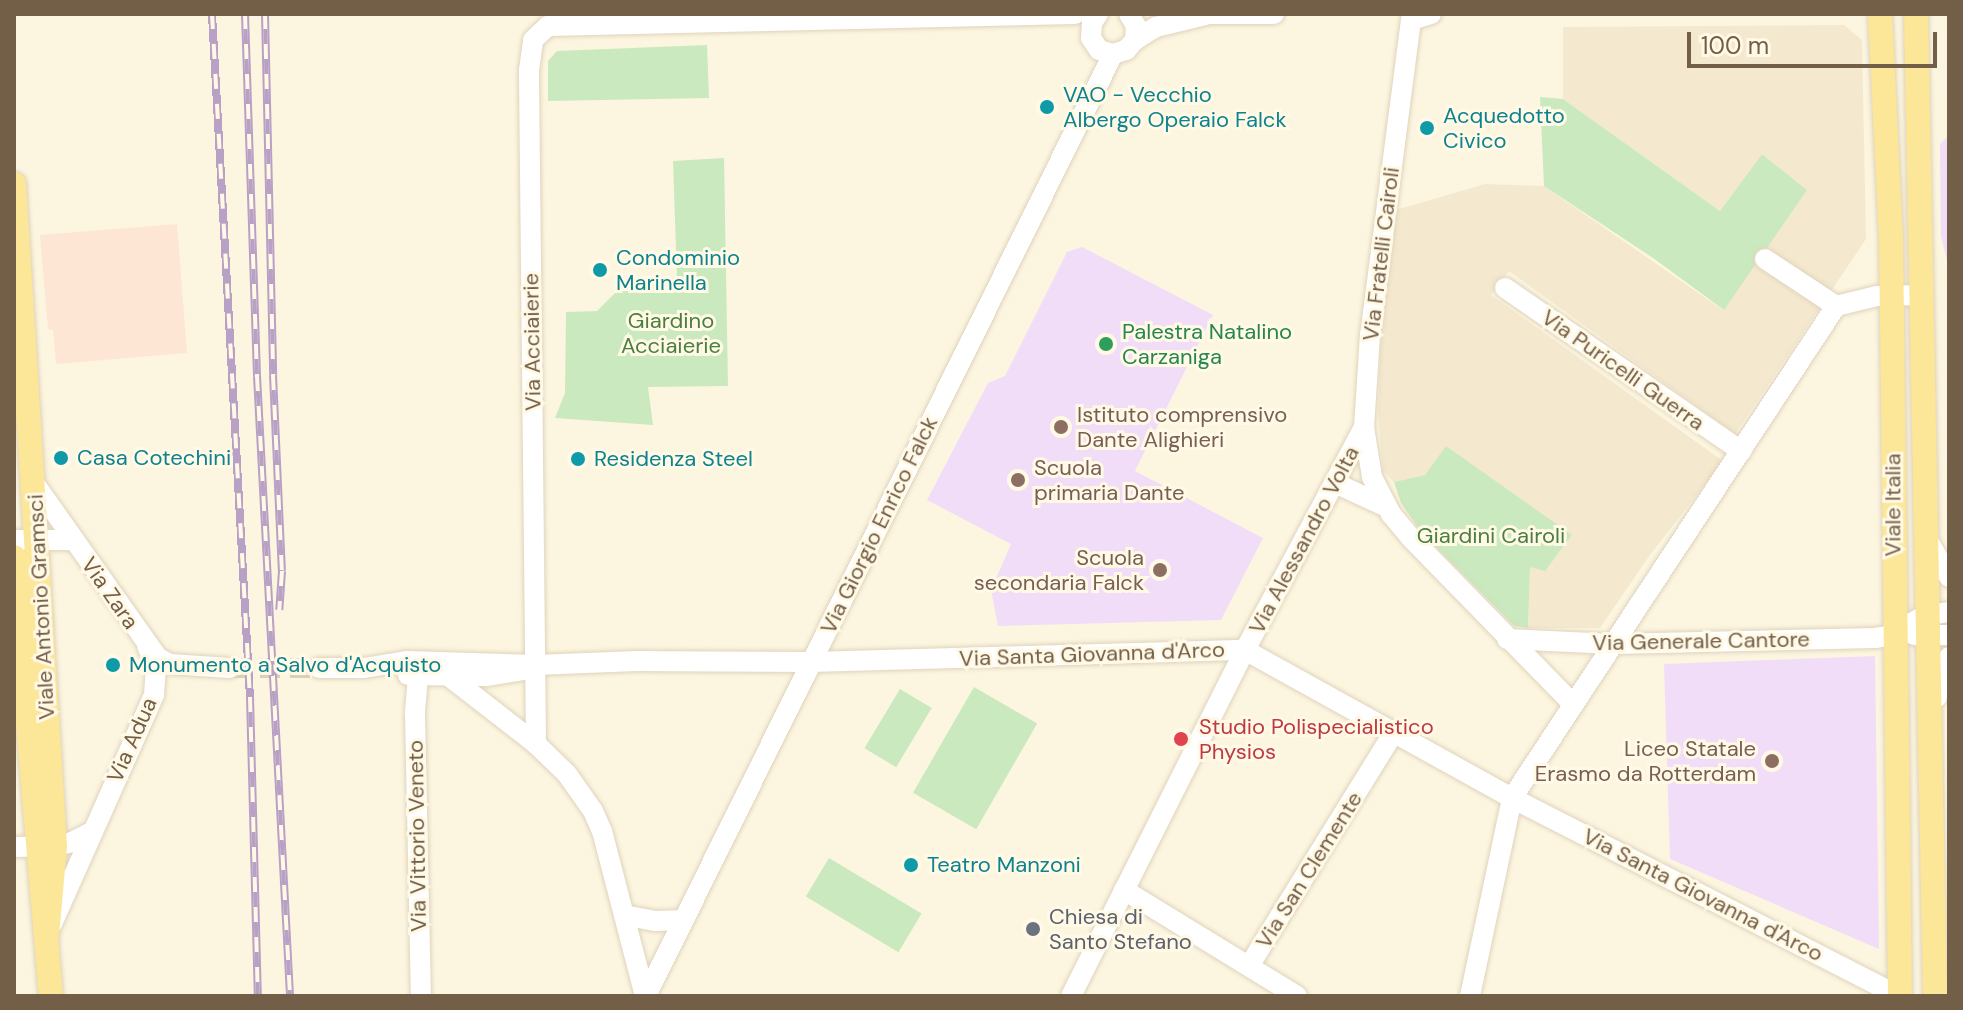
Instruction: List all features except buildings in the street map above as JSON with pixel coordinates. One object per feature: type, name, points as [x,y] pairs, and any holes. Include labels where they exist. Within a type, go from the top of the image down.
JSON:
[{"type":"main road","name":"Viale Italia","points":[[1880,14],[1892,295],[1899,996]]},
{"type":"main road","name":"Viale Italia","points":[[1916,14],[1924,533],[1938,624],[1931,788],[1935,996]]},
{"type":"main road","name":"Viale Antonio Gramsci","points":[[14,184],[34,483],[25,540],[36,846]]},
{"type":"main road","name":"Viale Antonio Gramsci","points":[[14,557],[51,996]]},
{"type":"street","points":[[1046,17],[1075,14]]},
{"type":"street","points":[[1129,14],[1136,26],[1135,40]]},
{"type":"street","points":[[1046,17],[1094,22],[1094,44],[1113,54],[1126,50],[1135,40],[1156,27],[1199,15],[1274,14]]},
{"type":"street","name":"Via Fratelli Cairoli","points":[[1431,14],[1411,20],[1370,335],[1364,427],[1372,477],[1387,507],[1410,537],[1573,704]]},
{"type":"street","name":"Via Acciaierie","points":[[536,744],[529,55],[533,40],[548,26],[1046,17]]},
{"type":"street","name":"Via Giorgio Enrico Falck","points":[[646,996],[1113,54]]},
{"type":"street","points":[[1765,259],[1836,306],[1892,295],[1921,295]]},
{"type":"street","name":"Via Puricelli Guerra","points":[[1505,288],[1741,451]]},
{"type":"street","points":[[1470,996],[1512,798],[1836,306]]},
{"type":"street","name":"Via Alessandro Volta","points":[[1071,996],[1245,650],[1364,427]]},
{"type":"street","name":"Via Zara","points":[[34,483],[147,646]]},
{"type":"street","name":"Via Fratelli Cairoli","points":[[1335,483],[1387,507]]},
{"type":"street","points":[[1924,533],[1937,561],[1949,577]]},
{"type":"street","name":"Via Zara","points":[[25,540],[73,540]]},
{"type":"street","name":"Via Generale Cantore","points":[[1507,639],[1613,644],[1875,638],[1938,624]]},
{"type":"street","points":[[147,646],[170,664],[221,668],[171,679],[154,695]]},
{"type":"street","name":"Via Adua","points":[[47,935],[154,695],[156,666],[147,646]]},
{"type":"street","name":"Via Santa Giovanna d'Arco","points":[[536,665],[637,661],[810,662],[1245,650],[1512,798],[1899,996]]},
{"type":"street","name":"Viale Italia","points":[[1931,788],[1939,764],[1937,683],[1939,672],[1949,657]]},
{"type":"street","points":[[319,668],[460,669],[471,661],[536,665]]},
{"type":"street","points":[[412,669],[450,677],[502,675],[536,665]]},
{"type":"street","name":"Via Vittorio Veneto","points":[[412,669],[421,996]]},
{"type":"street","points":[[450,677],[536,744],[567,774],[593,811],[602,831],[646,996]]},
{"type":"street","name":"Via San Clemente","points":[[1249,966],[1394,732]]},
{"type":"street","points":[[36,846],[90,833]]},
{"type":"street","points":[[1124,890],[1297,996]]},
{"type":"street","points":[[624,915],[655,921],[683,920]]},
{"type":"street","points":[[1920,996],[1935,996]]},
{"type":"shaded area","points":[[1844,25],[1862,40],[1866,239],[1735,434],[1509,271],[1491,295],[1723,461],[1650,555],[1600,628],[1528,628],[1530,566],[1447,446],[1425,475],[1394,482],[1383,471],[1378,415],[1381,326],[1396,210],[1485,184],[1544,186],[1723,310],[1806,189],[1762,154],[1720,211],[1563,99],[1563,27]]},
{"type":"shaded area","points":[[1949,135],[1949,269],[1941,236],[1940,144]]},
{"type":"shaded area","points":[[177,224],[187,353],[56,364],[53,330],[48,329],[40,235]]},
{"type":"shaded area","name":"Istituto comprensivo Dante Alighieri","points":[[1082,247],[1213,315],[1135,471],[1263,538],[1221,620],[998,626],[991,590],[1011,544],[927,500],[988,383],[1005,376],[1067,252]]},
{"type":"shaded area","name":"Liceo Statale Erasmo da Rotterdam","points":[[1875,656],[1879,949],[1670,859],[1664,664]]},
{"type":"green space","points":[[707,45],[709,98],[548,101],[548,61],[557,51]]},
{"type":"green space","points":[[1540,97],[1563,99],[1720,211],[1762,154],[1807,190],[1724,310],[1653,258],[1544,186]]},
{"type":"green space","name":"Giardino Acciaierie","points":[[724,158],[728,386],[648,387],[653,425],[555,418],[565,393],[566,312],[597,311],[628,280],[677,278],[673,161]]},
{"type":"green space","name":"Giardini Cairoli","points":[[1446,446],[1572,535],[1545,571],[1530,567],[1528,628],[1514,626],[1421,532],[1401,503],[1394,482],[1425,475]]},
{"type":"green space","points":[[974,687],[1037,724],[976,829],[913,793]]},
{"type":"green space","points":[[900,689],[932,708],[896,767],[864,748]]},
{"type":"green space","points":[[829,858],[922,914],[898,952],[806,897]]},
{"type":"tunnel","points":[[230,668],[319,668]]},
{"type":"railway","points":[[212,14],[250,697],[258,996]]},
{"type":"railway","points":[[245,14],[257,376],[290,996]]},
{"type":"railway","points":[[265,14],[273,375],[282,571],[279,610]]},
{"type":"place","name":"VAO - Vecchio Albergo Operaio Falck","points":[[1047,107]]},
{"type":"place","name":"Acquedotto Civico","points":[[1427,128]]},
{"type":"place","name":"Condominio Marinella","points":[[600,270]]},
{"type":"place","name":"Palestra Natalino Carzaniga","points":[[1106,344]]},
{"type":"place","name":"Istituto comprensivo Dante Alighieri","points":[[1061,427]]},
{"type":"place","name":"Casa Cotechini","points":[[61,458]]},
{"type":"place","name":"Residenza Steel","points":[[578,459]]},
{"type":"place","name":"Scuola primaria Dante","points":[[1018,480]]},
{"type":"place","name":"Scuola secondaria Falck","points":[[1160,570]]},
{"type":"place","name":"Monumento a Salvo d'Acquisto","points":[[113,665]]},
{"type":"place","name":"Studio Polispecialistico Physios","points":[[1181,739]]},
{"type":"place","name":"Liceo Statale Erasmo da Rotterdam","points":[[1772,761]]},
{"type":"place","name":"Teatro Manzoni","points":[[911,865]]},
{"type":"place","name":"Chiesa di Santo Stefano","points":[[1033,929]]}]
